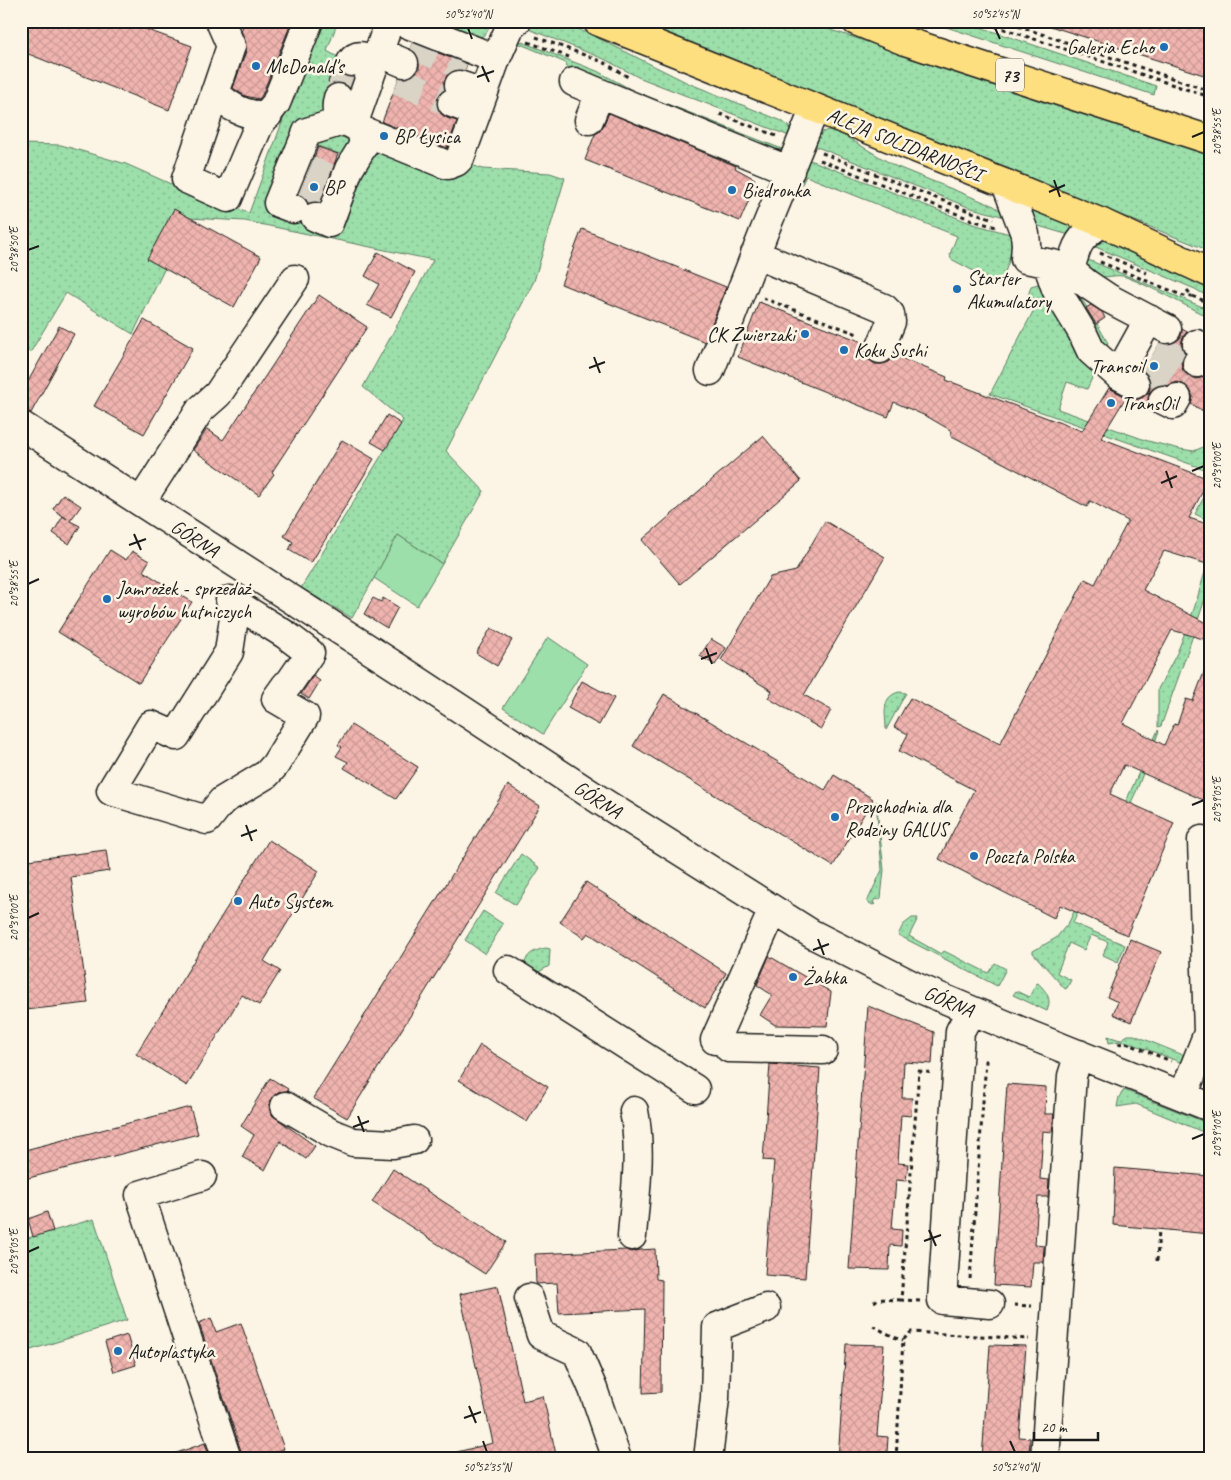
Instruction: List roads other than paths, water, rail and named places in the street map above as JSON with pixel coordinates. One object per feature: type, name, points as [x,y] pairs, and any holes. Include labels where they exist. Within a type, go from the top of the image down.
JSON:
[{"type":"main road","name":"ALEJA SOLIDARNOŚCI","points":[[597,21],[1006,184],[1102,224],[1210,273]]},
{"type":"main road","name":"73","points":[[857,21],[899,31],[1210,140]]},
{"type":"street","points":[[220,21],[231,46],[186,179],[228,198],[259,125],[276,103],[309,21]]},
{"type":"street","points":[[349,119],[363,139],[363,146],[322,167],[307,204],[322,167],[307,132],[349,119],[448,165],[456,162],[460,158],[475,85],[510,27],[524,28]]},
{"type":"street","points":[[349,119],[386,51],[475,85]]},
{"type":"street","points":[[574,82],[790,171]]},
{"type":"street","points":[[215,92],[222,100],[235,108],[252,115],[268,115]]},
{"type":"street","points":[[589,120],[600,93]]},
{"type":"street","points":[[710,371],[815,108]]},
{"type":"street","points":[[1006,184],[1025,234],[1026,252],[1087,284],[1108,298],[1142,352],[1091,351],[1082,332],[1056,290],[1047,264]]},
{"type":"street","points":[[1047,264],[1078,244],[1083,236],[1102,224]]},
{"type":"street","points":[[756,254],[884,308],[890,314],[891,322],[871,342]]},
{"type":"street","points":[[140,502],[200,410],[218,394],[294,279]]},
{"type":"street","name":"GÓRNA","points":[[21,425],[400,669],[600,801],[812,934],[916,987],[1210,1107]]},
{"type":"street","points":[[230,600],[309,651],[310,653],[276,699],[305,716],[267,774],[222,801],[207,820],[111,791],[151,725],[176,736],[217,673],[230,650],[235,611],[234,604],[230,600]]},
{"type":"street","points":[[1183,1096],[1209,1033],[1202,840]]},
{"type":"street","points":[[773,910],[722,1044],[823,1050]]},
{"type":"street","points":[[508,970],[695,1090]]},
{"type":"street","points":[[971,1010],[960,1032],[942,1300],[990,1304]]},
{"type":"street","points":[[1045,1459],[1072,1076],[1079,1054]]},
{"type":"street","points":[[285,1106],[331,1133],[353,1142],[393,1144],[414,1140]]},
{"type":"street","points":[[632,1236],[638,1150],[634,1111]]},
{"type":"street","points":[[202,1176],[140,1195],[227,1459]]},
{"type":"street","points":[[529,1298],[541,1335],[577,1352],[593,1389],[617,1459]]},
{"type":"street","points":[[708,1459],[715,1398],[717,1327],[766,1308]]},
{"type":"tunnel","points":[[411,45],[466,67]]},
{"type":"tunnel","points":[[338,98],[351,62]]},
{"type":"tunnel","points":[[398,80],[452,103]]},
{"type":"tunnel","points":[[309,170],[329,178]]},
{"type":"tunnel","points":[[299,196],[320,204]]},
{"type":"tunnel","points":[[1157,347],[1194,369]]},
{"type":"tunnel","points":[[1145,367],[1183,388]]},
{"type":"place","name":"Galeria Echo","points":[[1164,47]]},
{"type":"place","name":"McDonald's","points":[[256,66]]},
{"type":"place","name":"BP Łysica","points":[[384,136]]},
{"type":"place","name":"BP","points":[[314,187]]},
{"type":"place","name":"Biedronka","points":[[732,190]]},
{"type":"place","name":"Starter Akumulatory","points":[[957,289]]},
{"type":"place","name":"CK Zwierzaki","points":[[805,334]]},
{"type":"place","name":"Koku Sushi","points":[[844,350]]},
{"type":"place","name":"Transoil","points":[[1154,366]]},
{"type":"place","name":"TransOil","points":[[1111,403]]},
{"type":"place","name":"Jamrożek - sprzedaż wyrobów hutniczych","points":[[107,599]]},
{"type":"place","name":"Przychodnia dla Rodziny GALUS","points":[[835,817]]},
{"type":"place","name":"Poczta Polska","points":[[974,856]]},
{"type":"place","name":"Auto System","points":[[238,901]]},
{"type":"place","name":"Żabka","points":[[793,977]]},
{"type":"place","name":"Autoplastyka","points":[[118,1351]]}]
